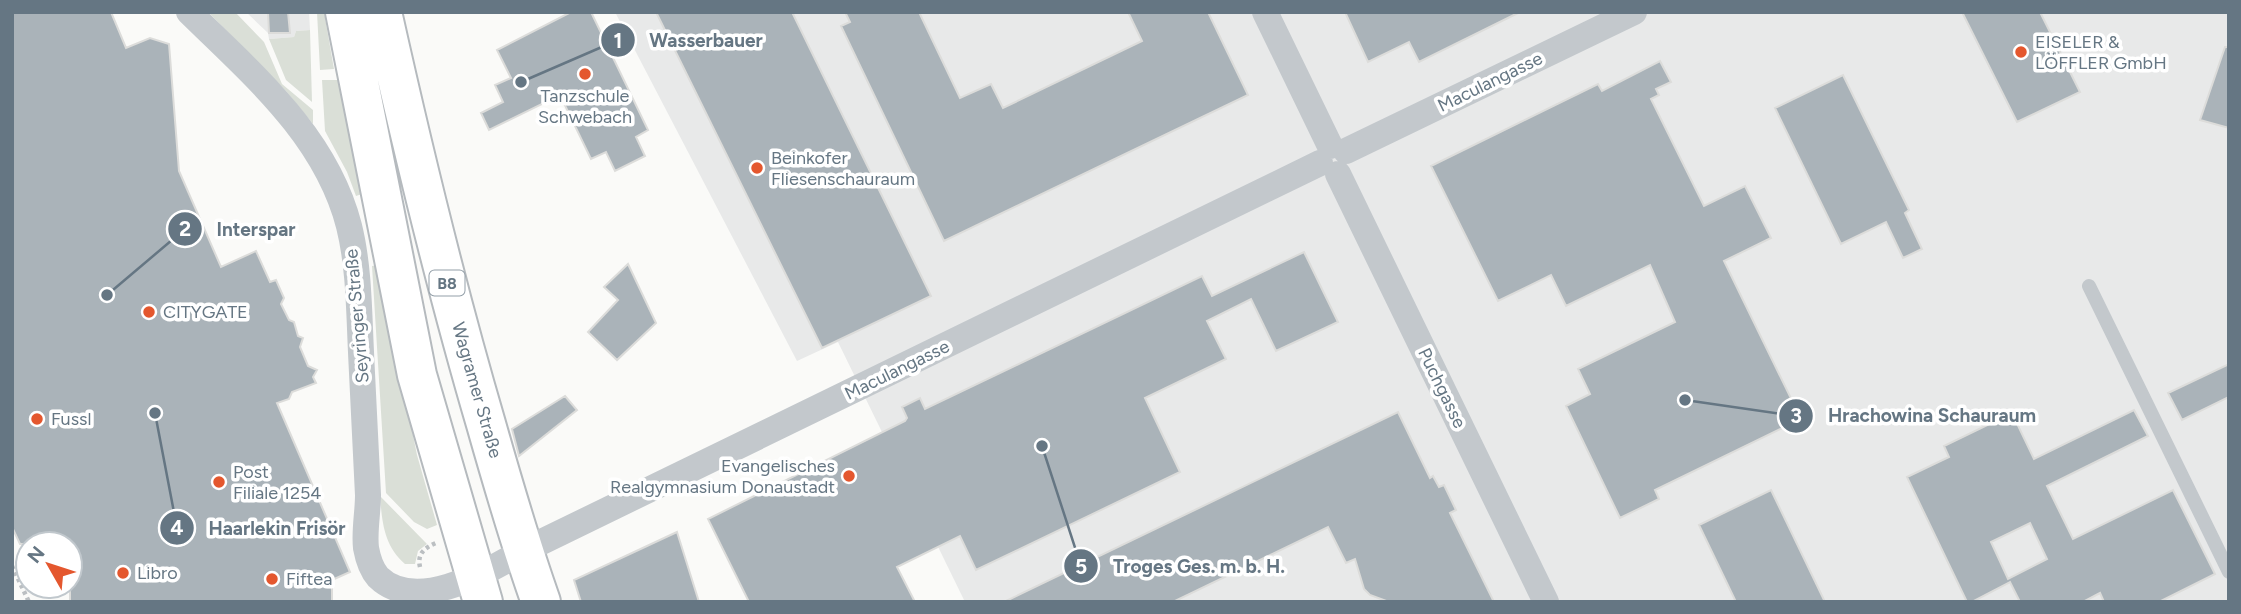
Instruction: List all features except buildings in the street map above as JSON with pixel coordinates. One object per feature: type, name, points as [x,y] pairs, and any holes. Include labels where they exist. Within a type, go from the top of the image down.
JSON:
[{"type":"main road","points":[[345,12],[417,375],[479,590]]},
{"type":"main road","name":"Wagramer Straße","points":[[382,12],[421,183],[470,369],[523,551],[541,602]]},
{"type":"street","name":"Seyringer Straße","points":[[189,12],[262,83],[303,129],[329,174],[349,226],[358,296],[368,499],[366,545],[368,560],[373,570],[387,585]]},
{"type":"street","name":"Puchgasse","points":[[1265,12],[1546,602]]},
{"type":"street","name":"Maculangasse","points":[[387,585],[413,594],[450,589],[479,590],[523,551],[1634,12]]},
{"type":"lane","points":[[2089,286],[2229,572]]},
{"type":"path","points":[[12,566],[29,602]]},
{"type":"shaded area","points":[[208,12],[235,12],[264,42],[282,84],[313,110],[313,124],[286,91]]},
{"type":"shaded area","points":[[246,12],[309,12],[310,30],[296,31],[294,37],[269,39],[268,33]]},
{"type":"shaded area","points":[[317,12],[324,12],[334,69],[320,70]]},
{"type":"shaded area","points":[[615,12],[2229,12],[2229,602],[965,602],[838,342],[797,361]]},
{"type":"shaded area","points":[[310,30],[312,102],[286,80],[269,39],[294,37],[296,31]]},
{"type":"shaded area","points":[[322,80],[338,80],[362,194],[356,196],[347,172],[325,131]]},
{"type":"shaded area","points":[[379,265],[417,455],[437,525],[427,529],[414,522],[386,493],[372,266]]},
{"type":"shaded area","points":[[380,496],[427,544],[418,551],[415,564],[405,564],[388,541]]},
{"type":"place","name":"EISELER & LÖFFLER GmbH","points":[[2021,52]]},
{"type":"place","name":"Tanzschule Schwebach","points":[[585,74]]},
{"type":"place","name":"Wasserbauer","points":[[521,82]]},
{"type":"place","name":"Beinkofer Fliesenschauraum","points":[[757,168]]},
{"type":"place","name":"Interspar","points":[[107,295]]},
{"type":"place","name":"CITYGATE","points":[[149,312]]},
{"type":"place","name":"Hrachowina Schauraum","points":[[1685,400]]},
{"type":"place","name":"Haarlekin Frisör","points":[[155,413]]},
{"type":"place","name":"Fussl","points":[[37,419]]},
{"type":"place","name":"Troges Ges. m. b. H.","points":[[1042,446]]},
{"type":"place","name":"Evangelisches Realgymnasium Donaustadt","points":[[849,476]]},
{"type":"place","name":"Post Filiale 1254","points":[[219,482]]},
{"type":"place","name":"Libro","points":[[123,573]]},
{"type":"place","name":"Fiftea","points":[[272,579]]}]
